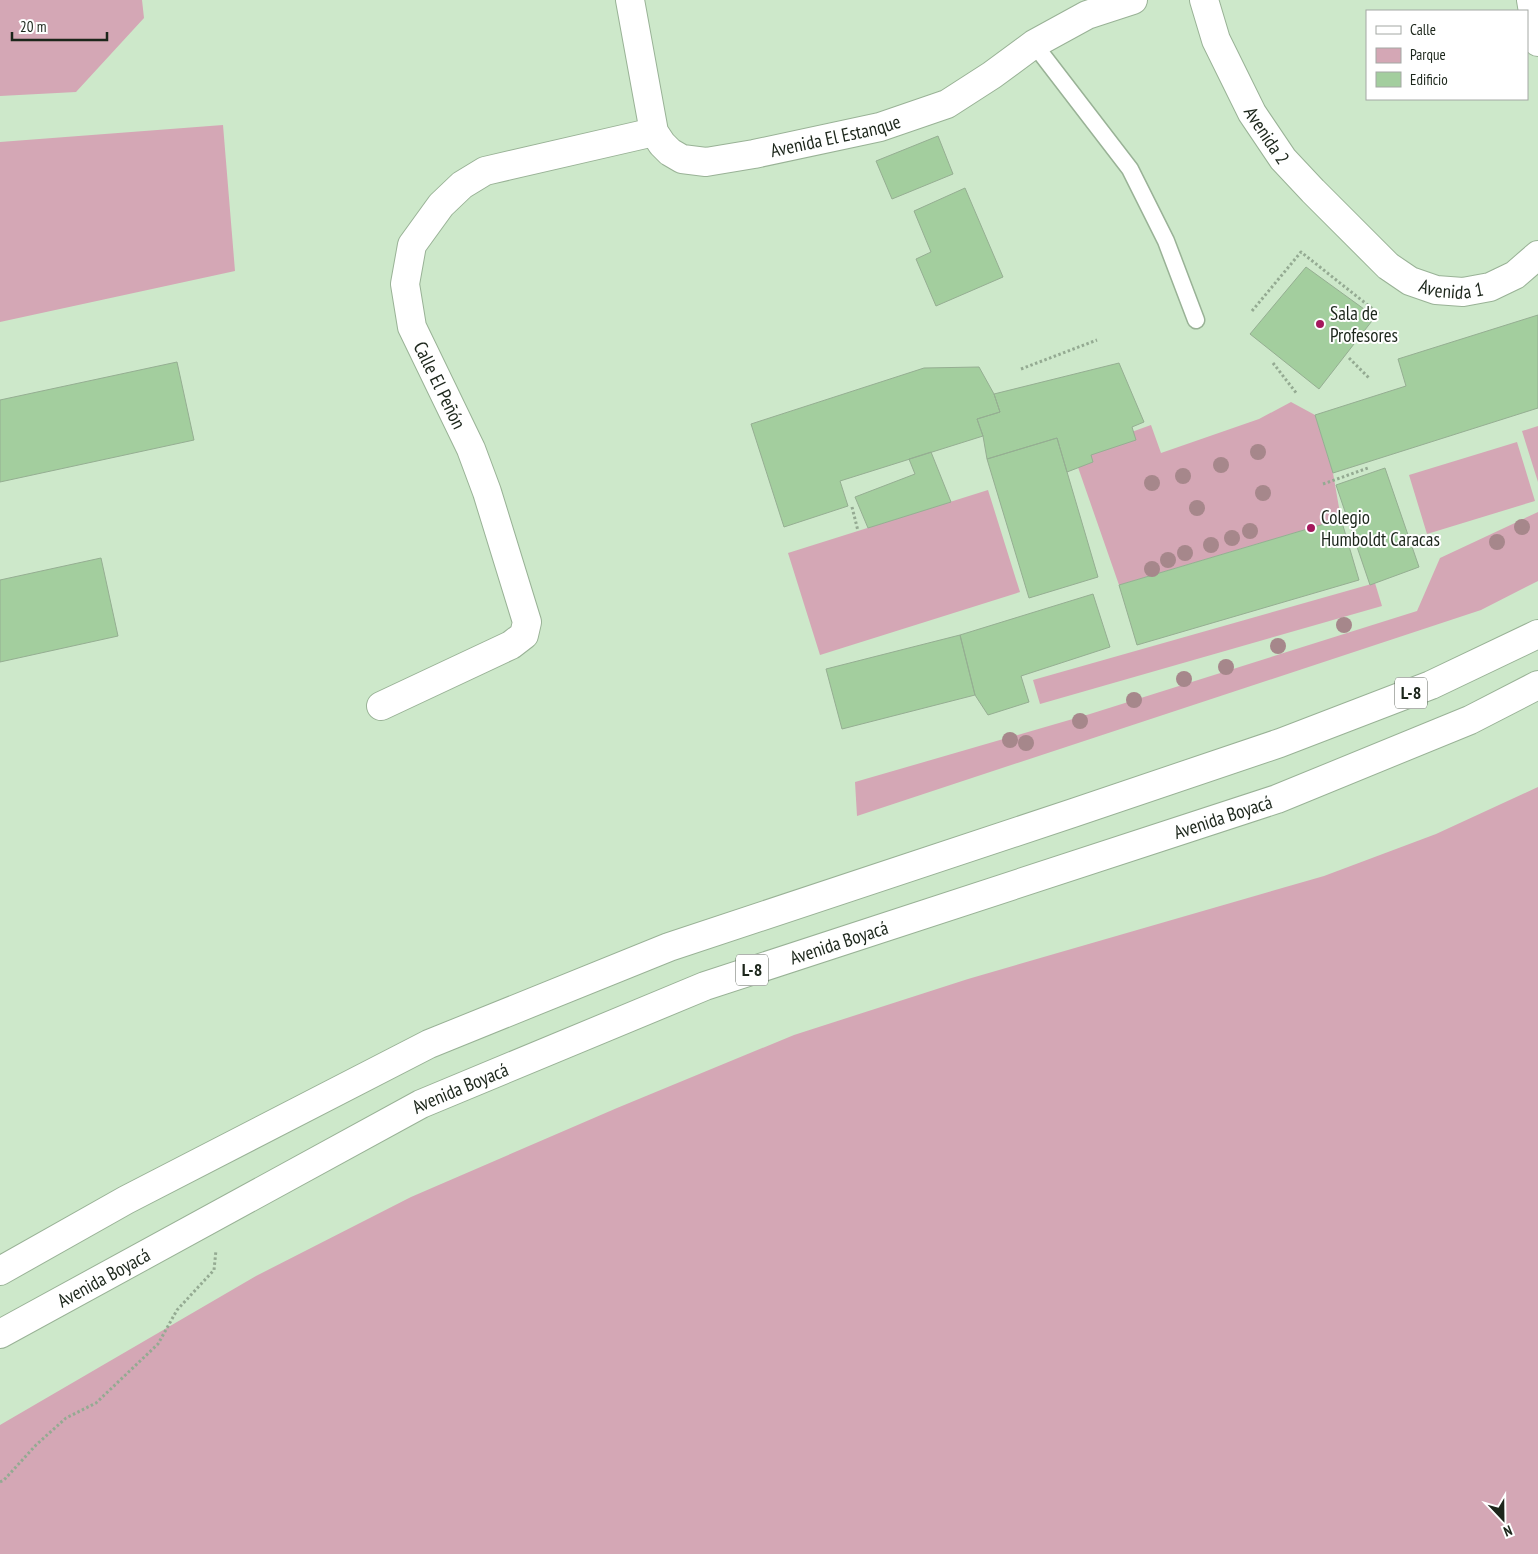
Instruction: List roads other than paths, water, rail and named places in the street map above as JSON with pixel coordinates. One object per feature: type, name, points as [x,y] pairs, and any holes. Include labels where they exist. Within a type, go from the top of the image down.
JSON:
[{"type":"main road","name":"Avenida El Estanque","points":[[630,0],[654,132],[670,152],[682,159],[706,162],[754,154],[880,127],[947,104],[992,75],[1034,44],[1087,15],[1133,0]]},
{"type":"main road","name":"Avenida 2","points":[[1204,0],[1216,40],[1252,114],[1283,159],[1368,247]]},
{"type":"main road","points":[[1531,0],[1538,42]]},
{"type":"main road","name":"Calle El Peñón","points":[[382,706],[511,645],[524,636],[527,622],[472,449],[412,327],[404,284],[412,245],[442,205],[462,186],[485,172],[654,132]]},
{"type":"main road","name":"Avenida 1","points":[[1368,247],[1388,266],[1410,281],[1436,290],[1463,292],[1490,287],[1515,275],[1538,255]]},
{"type":"main road","name":"L-8","points":[[0,1271],[126,1200],[429,1044],[668,947],[1280,743],[1431,685],[1538,634]]},
{"type":"main road","name":"Avenida Boyacá","points":[[0,1334],[421,1104],[705,986],[1277,799],[1470,720],[1538,685]]},
{"type":"lane","points":[[1034,44],[1130,169],[1166,241],[1196,320]]},
{"type":"place","name":"Sala de Profesores","points":[[1320,324]]},
{"type":"place","name":"Colegio Humboldt Caracas","points":[[1311,528]]}]
